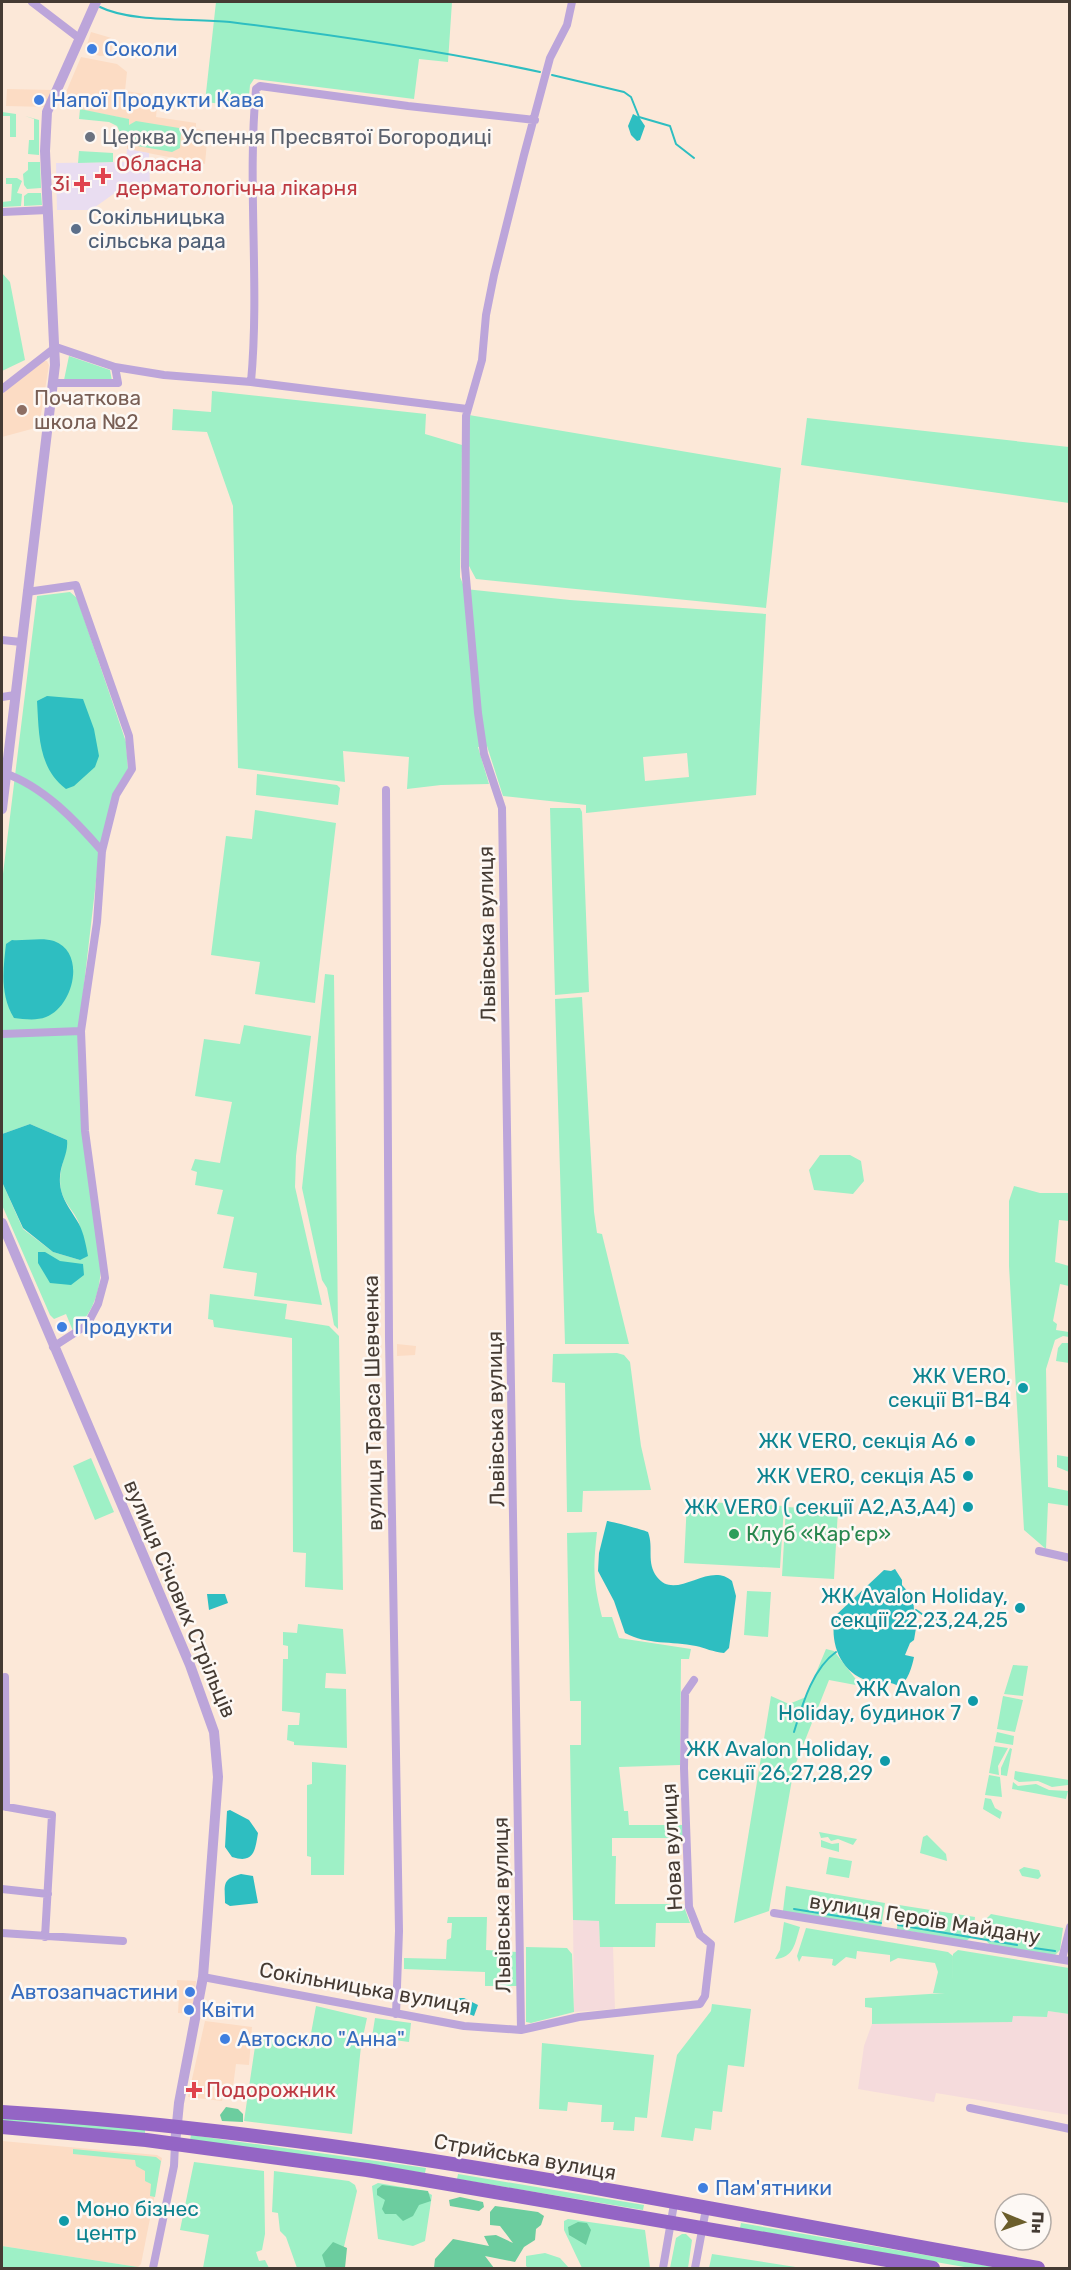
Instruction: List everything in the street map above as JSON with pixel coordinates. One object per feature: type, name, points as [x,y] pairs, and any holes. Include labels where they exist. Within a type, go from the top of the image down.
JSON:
[{"type":"main road","name":"Стрийська вулиця","points":[[2,2112],[177,2127],[370,2151],[1038,2268]]},
{"type":"main road","name":"Стрийська вулиця","points":[[2,2127],[175,2144],[443,2183],[933,2268]]},
{"type":"main road","points":[[443,2183],[446,2165]]},
{"type":"main road","points":[[651,2219],[656,2209],[654,2200]]},
{"type":"main road","points":[[737,2234],[735,2224],[740,2216]]},
{"type":"street","points":[[32,2],[80,38]]},
{"type":"street","points":[[2,809],[4,773],[54,383],[56,347],[45,142],[46,111],[96,2]]},
{"type":"street","name":"Львівська вулиця","points":[[521,2030],[513,1349],[502,808],[482,744],[465,567],[467,409],[482,360],[486,315],[499,253],[550,58],[567,25],[572,2]]},
{"type":"street","points":[[251,382],[256,328],[251,137],[256,89],[260,86],[445,111],[535,120]]},
{"type":"street","points":[[2,212],[48,210]]},
{"type":"street","points":[[56,347],[115,367],[164,375],[251,382],[467,409]]},
{"type":"street","points":[[2,389],[56,347]]},
{"type":"street","points":[[54,383],[118,383],[115,367]]},
{"type":"street","points":[[27,592],[76,585],[129,736],[132,770],[116,795],[102,851],[97,922],[81,1031],[87,1149],[105,1278],[98,1304],[87,1325],[53,1347]]},
{"type":"street","points":[[2,640],[21,642]]},
{"type":"street","points":[[2,697],[15,695]]},
{"type":"street","points":[[4,773],[24,780],[81,827],[102,851]]},
{"type":"street","name":"вулиця Тараса Шевченка","points":[[386,790],[389,1316],[399,1931],[396,2014]]},
{"type":"street","points":[[2,1034],[81,1031]]},
{"type":"street","name":"вулиця Січових Стрільців","points":[[2,1223],[194,1676],[214,1732],[218,1777],[203,1977],[175,2144]]},
{"type":"street","points":[[1039,1551],[1070,1558]]},
{"type":"street","points":[[5,1677],[4,1806],[50,1813],[52,1820],[45,1937]]},
{"type":"street","name":"Нова вулиця","points":[[521,2030],[579,2018],[694,2007],[704,1999],[711,1944],[700,1935],[689,1907],[684,1768],[685,1693],[694,1680]]},
{"type":"street","points":[[2,1890],[48,1894]]},
{"type":"street","name":"вулиця Героїв Майдану","points":[[774,1913],[1066,1960]]},
{"type":"street","points":[[1066,1960],[1070,1927]]},
{"type":"street","points":[[2,1933],[123,1941]]},
{"type":"street","name":"Сокільницька вулиця","points":[[203,1977],[464,2026],[521,2030]]},
{"type":"street","points":[[970,2108],[1070,2129]]},
{"type":"street","points":[[153,2268],[174,2166],[175,2144]]},
{"type":"street","points":[[663,2268],[674,2204]]},
{"type":"street","points":[[695,2268],[706,2209]]},
{"type":"shaded area","points":[[91,32],[115,39],[110,55],[100,56],[85,51]]},
{"type":"shaded area","points":[[81,57],[117,64],[127,72],[125,91],[158,96],[156,117],[196,123],[196,129],[208,131],[205,164],[127,149],[128,119],[73,108],[72,97],[64,97]]},
{"type":"shaded area","points":[[7,89],[54,90],[47,107],[6,106]]},
{"type":"shaded area","name":"Обласна дерматологічна лікарня","points":[[127,149],[149,153],[150,189],[119,190],[91,210],[57,210],[56,163],[126,162]]},
{"type":"shaded area","name":"Початкова школа №2","points":[[42,361],[47,361],[49,365],[39,427],[2,437],[2,394]]},
{"type":"shaded area","points":[[397,1344],[416,1346],[415,1355],[397,1356]]},
{"type":"shaded area","points":[[573,1920],[599,1921],[600,1947],[613,1947],[615,2009],[574,2012]]},
{"type":"shaded area","points":[[177,1980],[196,1981],[192,2014],[178,2013]]},
{"type":"shaded area","points":[[1048,2011],[1069,2014],[1069,2115],[936,2093],[934,2102],[858,2089],[864,2046],[872,2024],[1011,2022],[1012,2016],[1047,2017]]},
{"type":"shaded area","points":[[205,2021],[252,2027],[249,2065],[236,2064],[233,2087],[224,2087],[222,2101],[188,2097]]},
{"type":"shaded area","points":[[2,2141],[157,2155],[162,2158],[141,2264],[138,2267],[2,2246]]},
{"type":"green space","points":[[216,2],[452,2],[448,62],[419,59],[414,99],[254,79],[250,85],[248,107],[205,102]]},
{"type":"green space","points":[[80,109],[129,119],[129,125],[136,121],[179,128],[180,148],[172,152],[132,145],[128,141],[127,145],[120,145],[122,137],[117,126],[109,122],[79,119]]},
{"type":"green space","points":[[2,112],[16,114],[16,137],[10,137],[10,116],[2,116]]},
{"type":"green space","points":[[25,116],[39,120],[39,155],[28,154],[29,140],[34,140],[34,119]]},
{"type":"green space","points":[[79,151],[113,153],[113,162],[78,163]]},
{"type":"green space","points":[[28,162],[40,162],[41,188],[27,189],[24,185],[23,174],[28,170]]},
{"type":"green space","points":[[6,178],[17,178],[22,181],[17,193],[22,194],[21,206],[2,207],[2,202],[11,201],[12,184],[6,184]]},
{"type":"green space","points":[[28,193],[41,193],[42,205],[24,206],[24,196]]},
{"type":"green space","points":[[2,273],[10,282],[25,360],[2,371]]},
{"type":"green space","points":[[69,356],[110,370],[112,381],[64,380]]},
{"type":"green space","points":[[212,391],[426,414],[425,434],[462,445],[460,577],[465,589],[570,600],[766,614],[756,795],[586,813],[586,805],[503,796],[487,746],[478,747],[489,784],[441,785],[407,789],[409,757],[343,751],[345,782],[238,768],[233,506],[207,432],[172,430],[173,409],[211,412]],"holes":[[[687,753],[689,777],[645,781],[643,757]]]},
{"type":"green space","points":[[469,415],[781,468],[766,608],[476,579],[469,566]]},
{"type":"green space","points":[[807,418],[1069,447],[1069,503],[801,465]]},
{"type":"green space","points":[[70,592],[77,598],[126,742],[128,769],[99,855],[78,1037],[101,1265],[99,1284],[91,1309],[73,1331],[66,1314],[54,1319],[50,1315],[2,1205],[2,1182],[23,1229],[53,1252],[80,1260],[80,1227],[64,1199],[60,1183],[67,1140],[30,1124],[2,1134],[2,882],[37,596]]},
{"type":"green space","points":[[257,774],[337,785],[340,788],[338,805],[256,795]]},
{"type":"green space","points":[[550,808],[580,808],[582,812],[589,992],[555,995]]},
{"type":"green space","points":[[255,810],[336,823],[315,1003],[255,994],[260,962],[211,955],[226,836],[252,839]]},
{"type":"green space","points":[[325,974],[334,975],[338,1329],[334,1325],[327,1288],[322,1280],[302,1188]]},
{"type":"green space","points":[[582,997],[594,1212],[597,1233],[602,1234],[629,1344],[565,1344],[555,999]]},
{"type":"green space","points":[[244,1025],[311,1036],[296,1156],[295,1187],[322,1305],[254,1296],[257,1273],[223,1268],[234,1217],[217,1214],[223,1190],[195,1185],[197,1172],[191,1170],[195,1159],[220,1163],[232,1102],[195,1096],[204,1039],[240,1044]]},
{"type":"green space","points":[[820,1155],[850,1155],[861,1161],[864,1181],[853,1194],[814,1190],[809,1170]]},
{"type":"green space","points":[[1014,1186],[1040,1193],[1069,1193],[1069,1221],[1059,1220],[1055,1262],[1069,1266],[1069,1286],[1060,1284],[1053,1321],[1057,1324],[1056,1330],[1069,1332],[1069,1337],[1063,1336],[1055,1340],[1046,1369],[1048,1487],[1069,1491],[1069,1506],[1048,1503],[1046,1549],[1024,1530],[1009,1266],[1009,1201]]},
{"type":"green space","points":[[210,1294],[287,1304],[285,1319],[329,1326],[339,1336],[343,1590],[305,1587],[306,1553],[293,1552],[292,1338],[214,1327],[213,1320],[208,1319]]},
{"type":"green space","points":[[1062,1343],[1069,1343],[1069,1363],[1056,1361],[1058,1348]]},
{"type":"green space","points":[[617,1353],[624,1355],[630,1362],[641,1446],[651,1490],[583,1491],[582,1512],[567,1512],[565,1383],[552,1382],[553,1354]]},
{"type":"green space","points":[[1057,1455],[1069,1457],[1069,1472],[1057,1467]]},
{"type":"green space","points":[[91,1458],[114,1512],[95,1520],[73,1466]]},
{"type":"green space","name":"Клуб «Кар'єр»","points":[[687,1501],[784,1506],[780,1568],[684,1563]]},
{"type":"green space","points":[[786,1507],[838,1510],[834,1579],[782,1576]]},
{"type":"green space","points":[[597,1532],[595,1575],[602,1617],[612,1617],[619,1638],[691,1649],[689,1659],[681,1659],[680,1765],[619,1767],[624,1811],[628,1811],[629,1825],[683,1825],[683,1838],[612,1838],[612,1856],[616,1856],[615,1904],[683,1904],[690,1923],[656,1923],[655,1947],[600,1947],[599,1921],[573,1920],[570,1745],[581,1745],[581,1701],[570,1701],[567,1533]]},
{"type":"green space","points":[[747,1591],[771,1592],[768,1637],[744,1635]]},
{"type":"green space","points":[[298,1624],[343,1629],[346,1674],[326,1673],[325,1688],[346,1689],[347,1748],[294,1745],[294,1742],[287,1740],[288,1725],[299,1725],[300,1713],[282,1711],[283,1659],[288,1659],[288,1646],[283,1645],[283,1632],[297,1633]]},
{"type":"green space","points":[[826,1649],[834,1651],[861,1686],[829,1680],[794,1768],[769,1911],[734,1923],[771,1696],[789,1704],[806,1697]]},
{"type":"green space","points":[[1013,1665],[1028,1666],[1023,1696],[1004,1694]]},
{"type":"green space","points":[[1003,1696],[1023,1700],[1015,1732],[997,1729]]},
{"type":"green space","points":[[997,1732],[1014,1736],[1013,1745],[995,1742]]},
{"type":"green space","points":[[994,1746],[1008,1748],[998,1766],[999,1775],[989,1773]]},
{"type":"green space","points":[[1010,1748],[1012,1749],[1007,1776],[1001,1775],[1001,1768]]},
{"type":"green space","points":[[312,1762],[346,1765],[344,1875],[311,1875],[311,1857],[307,1856],[307,1785],[312,1784]]},
{"type":"green space","points":[[1015,1771],[1069,1780],[1068,1785],[1052,1787],[1038,1781],[1019,1782],[1014,1779]]},
{"type":"green space","points":[[989,1775],[1000,1777],[1002,1797],[985,1795]]},
{"type":"green space","points":[[1013,1782],[1018,1786],[1036,1784],[1049,1790],[1068,1791],[1066,1799],[1012,1789]]},
{"type":"green space","points":[[985,1798],[991,1799],[995,1808],[1002,1812],[1000,1819],[983,1809]]},
{"type":"green space","points":[[819,1832],[857,1839],[853,1845],[838,1839],[831,1841],[828,1837],[821,1838]]},
{"type":"green space","points":[[927,1835],[946,1854],[947,1861],[920,1853],[923,1837]]},
{"type":"green space","points":[[821,1840],[832,1844],[839,1843],[839,1852],[821,1847]]},
{"type":"green space","points":[[829,1857],[852,1861],[849,1878],[826,1874]]},
{"type":"green space","points":[[1024,1867],[1039,1870],[1041,1876],[1038,1879],[1022,1876],[1019,1870]]},
{"type":"green space","points":[[786,1886],[885,1903],[881,1928],[783,1911]]},
{"type":"green space","points":[[899,1905],[975,1917],[973,1936],[966,1941],[897,1929]]},
{"type":"green space","points":[[991,1914],[1063,1928],[1060,1950],[1055,1955],[990,1945],[983,1937],[986,1919]]},
{"type":"green space","points":[[448,1917],[487,1917],[486,1950],[517,1952],[517,1986],[485,1986],[485,1972],[404,1969],[404,1958],[446,1959],[447,1940],[451,1938],[452,1923],[447,1923]]},
{"type":"green space","points":[[784,1922],[800,1927],[790,1953],[775,1959],[780,1950]]},
{"type":"green space","points":[[806,1928],[948,1952],[953,1956],[958,1950],[1069,1968],[1069,2014],[1048,2011],[1047,2017],[1013,2016],[1012,2022],[872,2024],[872,2008],[865,2007],[865,1998],[945,1993],[933,1993],[938,1972],[935,1963],[898,1958],[890,1962],[890,1955],[857,1951],[856,1959],[846,1957],[835,1966],[832,1965],[833,1959],[802,1956],[799,1962],[797,1956]]},
{"type":"green space","points":[[526,1947],[567,1948],[572,1954],[574,2012],[531,2023],[526,2022]]},
{"type":"green space","points":[[712,2004],[751,2009],[744,2067],[728,2065],[722,2112],[713,2111],[711,2130],[695,2128],[693,2141],[661,2137],[677,2055],[711,2011]]},
{"type":"green space","points":[[316,2006],[367,2018],[361,2046],[352,2134],[244,2121],[257,2033],[310,2039]]},
{"type":"green space","points":[[375,2018],[411,2023],[409,2042],[372,2037]]},
{"type":"green space","points":[[542,2043],[654,2055],[647,2118],[635,2117],[634,2131],[613,2130],[614,2122],[601,2122],[602,2105],[568,2102],[567,2111],[539,2109]]},
{"type":"green space","points":[[226,2107],[238,2109],[243,2114],[243,2122],[222,2121],[220,2115]]},
{"type":"green space","points":[[2,2116],[145,2128],[145,2133],[2,2121]]},
{"type":"green space","points":[[191,2135],[426,2168],[425,2173],[190,2140]]},
{"type":"green space","points":[[73,2149],[156,2157],[161,2161],[155,2197],[150,2196],[151,2184],[145,2181],[145,2171],[136,2166],[135,2160],[73,2154]]},
{"type":"green space","points":[[194,2162],[264,2171],[265,2234],[262,2250],[256,2252],[259,2261],[265,2260],[269,2268],[203,2268],[209,2235],[180,2230]]},
{"type":"green space","points":[[274,2171],[349,2181],[355,2185],[357,2191],[339,2268],[297,2268],[286,2237],[280,2231],[278,2213],[272,2212]]},
{"type":"green space","points":[[458,2174],[644,2205],[643,2210],[457,2179]]},
{"type":"green space","points":[[378,2183],[425,2191],[432,2195],[425,2241],[413,2246],[378,2239],[372,2186]]},
{"type":"green space","points":[[382,2185],[428,2191],[431,2201],[419,2205],[413,2216],[403,2221],[396,2214],[385,2214],[382,2209],[385,2200],[377,2195],[377,2189]]},
{"type":"green space","points":[[460,2197],[483,2202],[484,2207],[479,2211],[450,2206],[449,2200]]},
{"type":"green space","points":[[495,2206],[538,2212],[544,2216],[541,2225],[536,2229],[535,2240],[524,2247],[515,2262],[485,2256],[494,2268],[434,2268],[435,2259],[453,2239],[489,2246],[484,2236],[496,2235],[513,2243],[500,2226],[490,2225],[490,2212]]},
{"type":"green space","points":[[568,2219],[645,2230],[650,2268],[582,2268],[564,2230],[564,2221]]},
{"type":"green space","points":[[578,2222],[587,2223],[591,2230],[586,2245],[569,2235],[568,2227]]},
{"type":"green space","points":[[741,2223],[1000,2268],[970,2268],[740,2228]]},
{"type":"green space","points":[[686,2234],[692,2240],[688,2268],[670,2268],[676,2238]]},
{"type":"green space","points":[[333,2242],[347,2248],[345,2268],[326,2268],[322,2255]]},
{"type":"green space","points":[[2,2246],[138,2267],[2,2268]]},
{"type":"green space","points":[[545,2253],[560,2258],[569,2268],[528,2268],[526,2266],[526,2256]]},
{"type":"green space","points":[[712,2254],[802,2268],[709,2268]]},
{"type":"water","points":[[633,114],[639,117],[645,126],[640,140],[637,141],[631,135],[628,126]]},
{"type":"water","points":[[47,696],[83,699],[94,729],[99,756],[95,767],[74,786],[66,789],[50,771],[42,750],[37,701]]},
{"type":"water","points":[[12,940],[54,941],[64,947],[70,957],[73,968],[69,992],[63,1003],[46,1017],[14,1018],[6,1000],[4,973],[6,944]]},
{"type":"water","points":[[30,1124],[67,1140],[60,1182],[64,1199],[79,1224],[85,1240],[88,1256],[80,1260],[53,1252],[23,1228],[2,1182],[2,1134]]},
{"type":"water","points":[[38,1252],[45,1252],[60,1261],[83,1264],[84,1275],[71,1285],[50,1283],[38,1263]]},
{"type":"water","points":[[607,1521],[648,1532],[652,1566],[657,1577],[665,1583],[683,1584],[713,1575],[723,1576],[732,1581],[736,1596],[729,1648],[724,1653],[687,1644],[642,1639],[625,1633],[614,1601],[598,1571],[599,1553]]},
{"type":"water","points":[[895,1569],[913,1602],[912,1621],[916,1628],[914,1640],[910,1643],[905,1655],[914,1657],[912,1665],[907,1678],[899,1687],[889,1683],[872,1682],[852,1673],[840,1657],[834,1637],[835,1616],[884,1570]]},
{"type":"water","points":[[207,1594],[225,1594],[228,1603],[209,1610]]},
{"type":"water","points":[[230,1810],[249,1820],[258,1833],[252,1854],[245,1859],[232,1857],[225,1847],[227,1811]]},
{"type":"water","points":[[241,1874],[253,1876],[258,1903],[230,1906],[225,1903],[227,1881]]},
{"type":"water","points":[[456,1998],[464,1998],[478,2005],[474,2016],[464,2012],[457,2013],[452,2007]]},
{"type":"waterway","points":[[100,7],[129,16],[230,22],[346,38],[540,72]]},
{"type":"waterway","points":[[552,75],[624,92],[631,97],[639,117],[670,126],[676,144],[694,158]]},
{"type":"waterway","points":[[916,1610],[925,1616],[955,1625]]},
{"type":"waterway","points":[[794,1732],[814,1678],[820,1668],[836,1652]]},
{"type":"waterway","points":[[794,1909],[881,1923]]},
{"type":"waterway","points":[[898,1925],[1017,1945]]},
{"type":"waterway","points":[[1034,1948],[1055,1951]]},
{"type":"place","name":"Соколи","points":[[92,49]]},
{"type":"place","name":"Напої Продукти Кава","points":[[39,100]]},
{"type":"place","name":"Церква Успення Пресвятої Богородиці","points":[[90,137]]},
{"type":"place","name":"Обласна дерматологічна лікарня","points":[[103,176]]},
{"type":"place","name":"3і","points":[[82,184]]},
{"type":"place","name":"Сокільницька сільська рада","points":[[76,229]]},
{"type":"place","name":"Початкова школа №2","points":[[22,410]]},
{"type":"place","name":"Продукти","points":[[62,1327]]},
{"type":"place","name":"ЖК VERO, секції В1-В4","points":[[1023,1388]]},
{"type":"place","name":"ЖК VERO, секція А6","points":[[970,1441]]},
{"type":"place","name":"ЖК VERO, секція А5","points":[[968,1476]]},
{"type":"place","name":"ЖК VERO ( секції А2,А3,А4)","points":[[968,1507]]},
{"type":"place","name":"Клуб «Кар'єр»","points":[[734,1534]]},
{"type":"place","name":"ЖК Avalon Holiday, секції 22,23,24,25","points":[[1020,1608]]},
{"type":"place","name":"ЖК Avalon Holiday, будинок 7","points":[[973,1701]]},
{"type":"place","name":"ЖК Avalon Holiday, секції 26,27,28,29","points":[[885,1761]]},
{"type":"place","name":"Автозапчастини","points":[[190,1992]]},
{"type":"place","name":"Квіти","points":[[189,2010]]},
{"type":"place","name":"Автоскло \"Анна\"","points":[[225,2039]]},
{"type":"place","name":"Подорожник","points":[[194,2090]]},
{"type":"place","name":"Пам'ятники","points":[[703,2188]]},
{"type":"place","name":"Моно бізнес центр","points":[[64,2221]]}]
